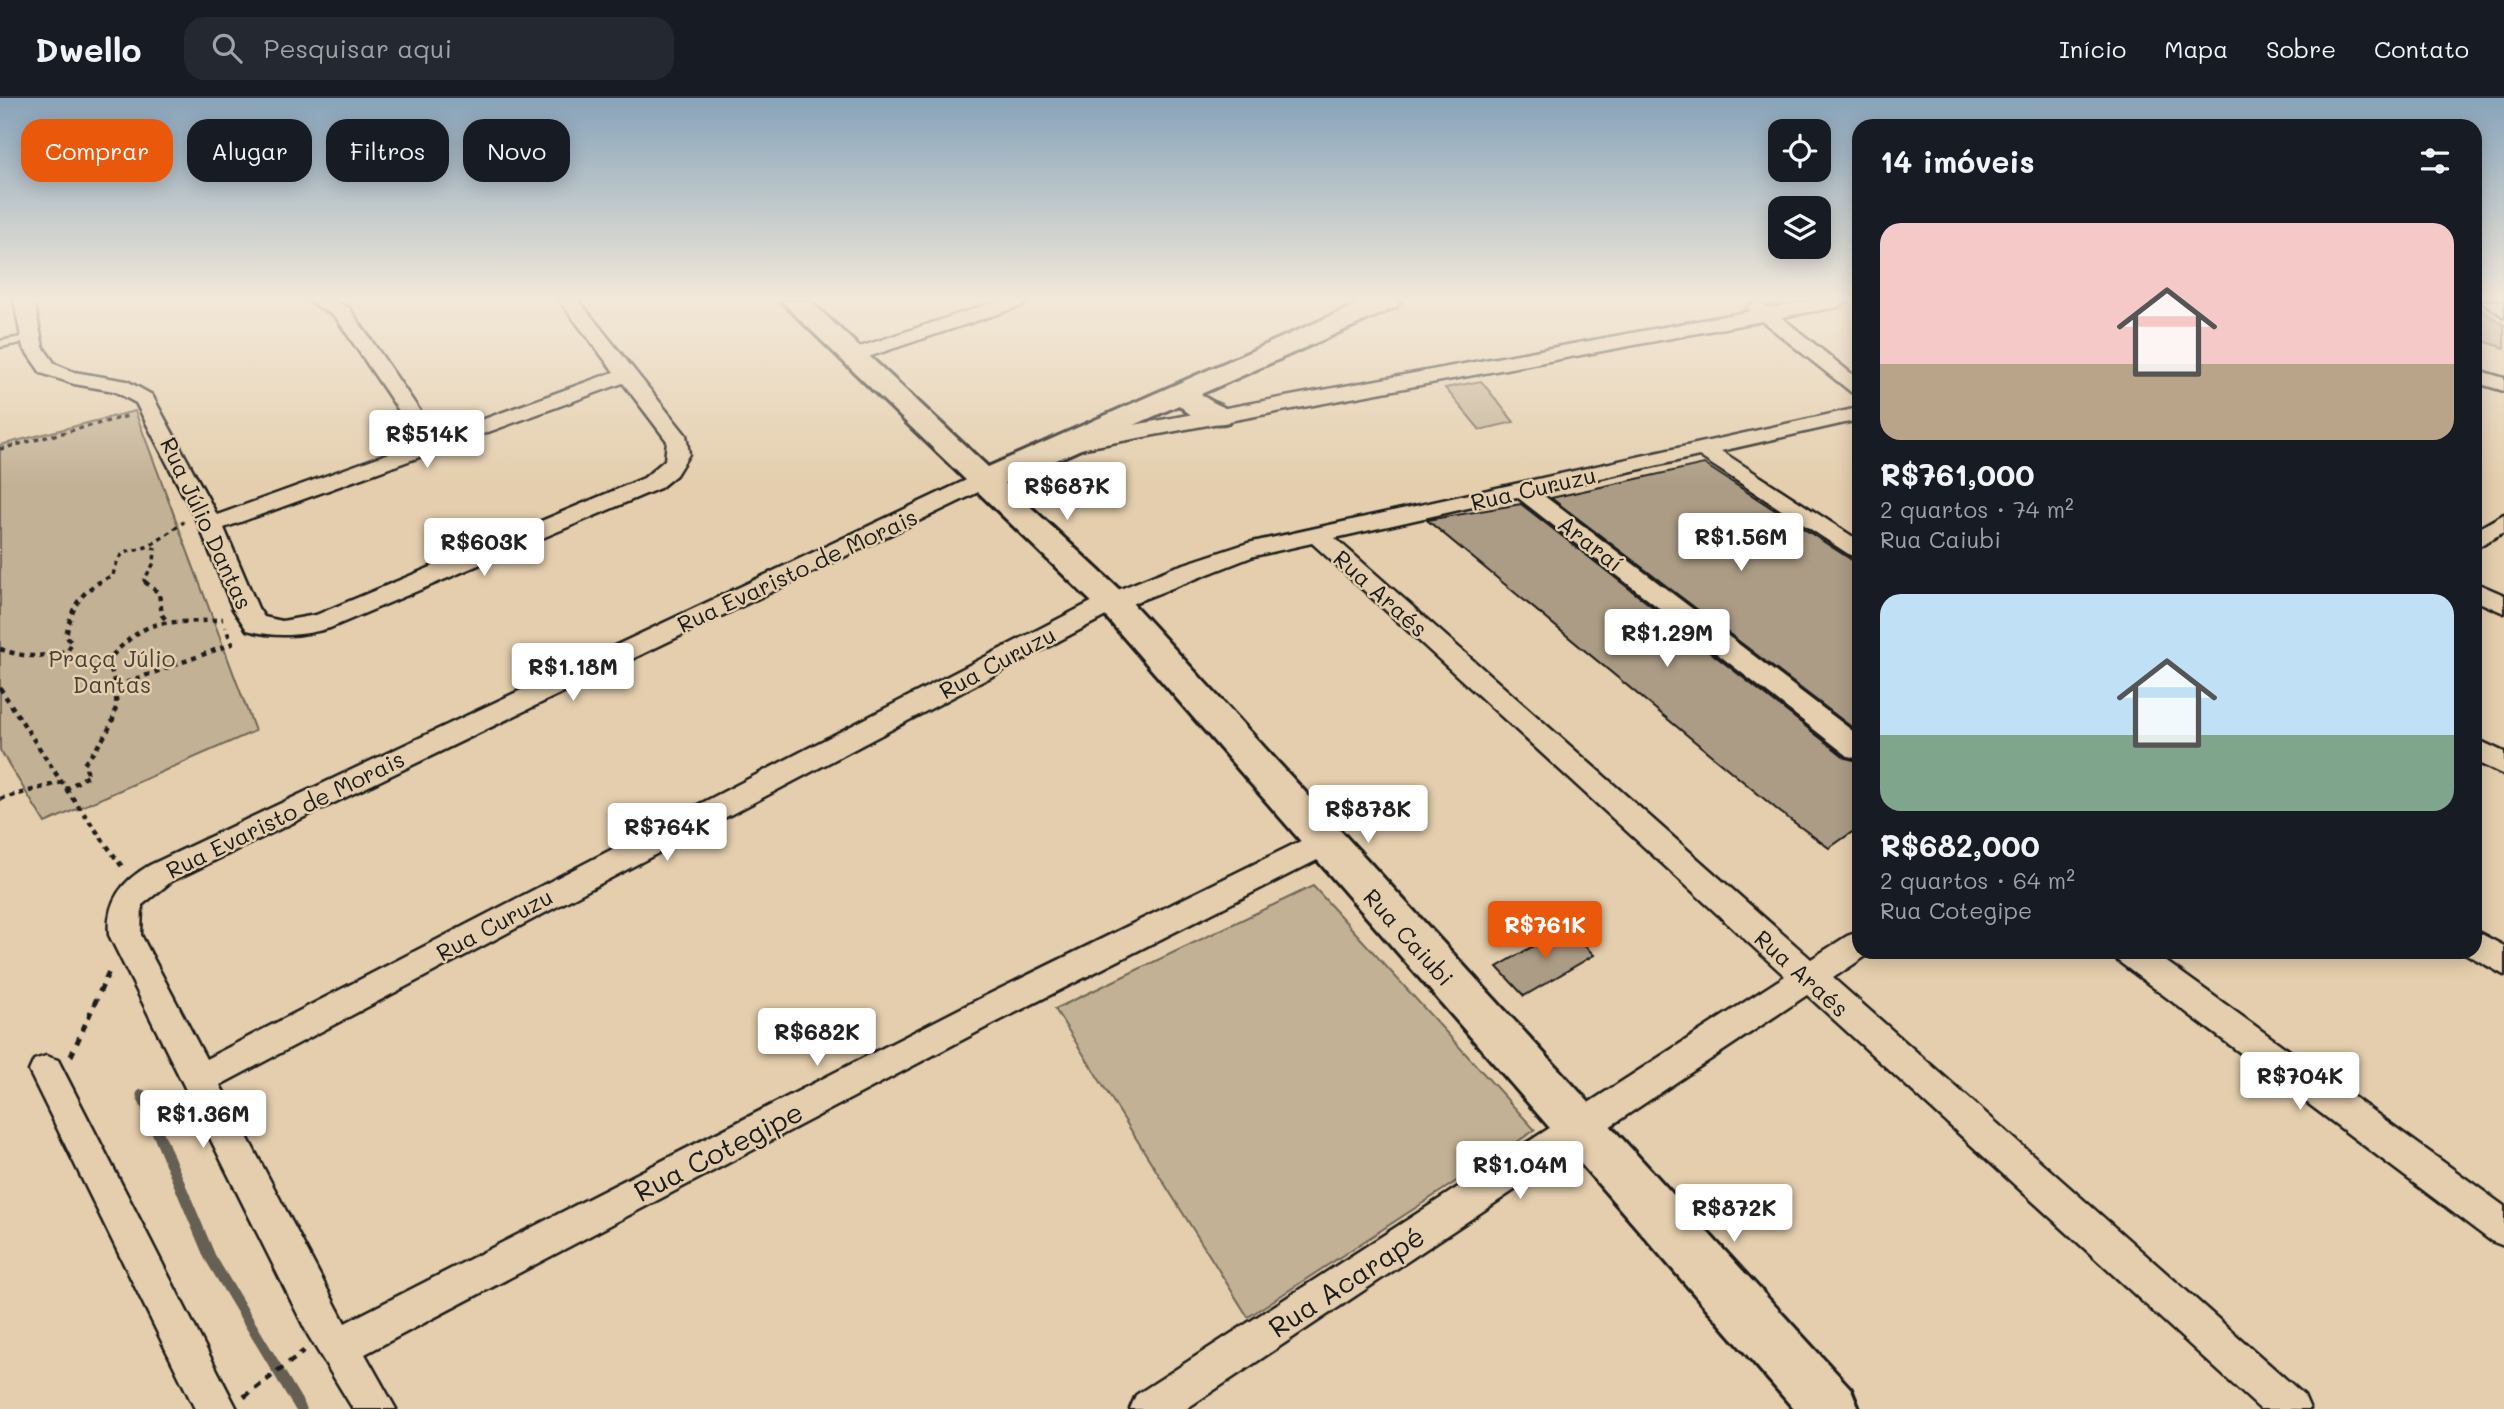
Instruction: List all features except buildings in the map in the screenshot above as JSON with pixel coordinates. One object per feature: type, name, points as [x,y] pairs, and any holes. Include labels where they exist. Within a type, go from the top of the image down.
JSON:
[{"type":"street","name":"Rua Júlio Dantas","points":[[41,362],[66,375],[129,388],[145,399],[200,529],[256,624],[268,628],[296,628],[321,622],[652,483],[674,464],[680,450],[678,440],[628,374]]},
{"type":"street","points":[[376,362],[433,445]]},
{"type":"street","points":[[200,529],[628,374],[618,362]]},
{"type":"street","name":"Rua Caiubi","points":[[859,362],[1112,602],[1324,844],[1582,1126],[1831,1409]]},
{"type":"street","name":"Rua Evaristo de Morais","points":[[138,889],[161,873],[985,480],[1249,362]]},
{"type":"street","points":[[1060,446],[1510,362]]},
{"type":"street","points":[[1823,362],[1852,384]]},
{"type":"street","points":[[2482,378],[2504,385]]},
{"type":"street","points":[[1185,422],[1171,414],[1172,396],[1219,416]]},
{"type":"street","name":"Rua Curuzu","points":[[199,1079],[1112,602],[1181,573],[1248,550],[1523,491],[1852,415]]},
{"type":"street","points":[[1701,448],[1852,546]]},
{"type":"street","name":"Araraí","points":[[1523,491],[1852,744]]},
{"type":"street","points":[[2482,536],[2504,521]]},
{"type":"street","name":"Rua Araés","points":[[1317,535],[1808,979],[2290,1409]]},
{"type":"street","points":[[2482,594],[2504,605]]},
{"type":"street","points":[[2482,753],[2504,765]]},
{"type":"street","name":"Rua Cotegipe","points":[[323,1348],[973,1018],[1324,844]]},
{"type":"street","points":[[138,889],[123,910],[125,935],[322,1321],[323,1348],[376,1409]]},
{"type":"street","points":[[2482,948],[2504,962]]},
{"type":"street","name":"Rua Acarapé","points":[[1150,1409],[1852,949]]},
{"type":"street","points":[[2139,959],[2504,1228]]},
{"type":"street","points":[[51,1080],[227,1405]]},
{"type":"path","points":[[0,449],[131,415]]},
{"type":"path","points":[[0,649],[23,657],[43,658],[68,650],[72,643],[66,636],[68,616],[85,588],[113,575],[117,558],[127,550],[149,546],[186,520],[200,529]]},
{"type":"path","points":[[149,546],[155,549],[154,563],[144,580],[148,587],[159,593],[162,615],[166,620]]},
{"type":"path","points":[[117,686],[232,644],[219,607]]},
{"type":"path","points":[[66,789],[89,775],[84,764],[115,726],[117,686],[108,660],[137,629],[149,622],[166,620],[199,624],[223,619]]},
{"type":"path","points":[[0,688],[66,789],[138,889]]},
{"type":"path","points":[[0,799],[62,782]]},
{"type":"path","points":[[51,1080],[125,935]]},
{"type":"path","points":[[227,1405],[323,1348]]},
{"type":"green space","points":[[1481,381],[1514,422],[1480,430],[1445,388]]},
{"type":"green space","name":"Praça Júlio Dantas","points":[[135,411],[255,731],[45,823],[0,750],[0,445]]},
{"type":"green space","points":[[1313,886],[1535,1130],[1248,1317],[1055,1009]]},
{"type":"waterway","points":[[142,1095],[210,1257],[301,1409]]}]
